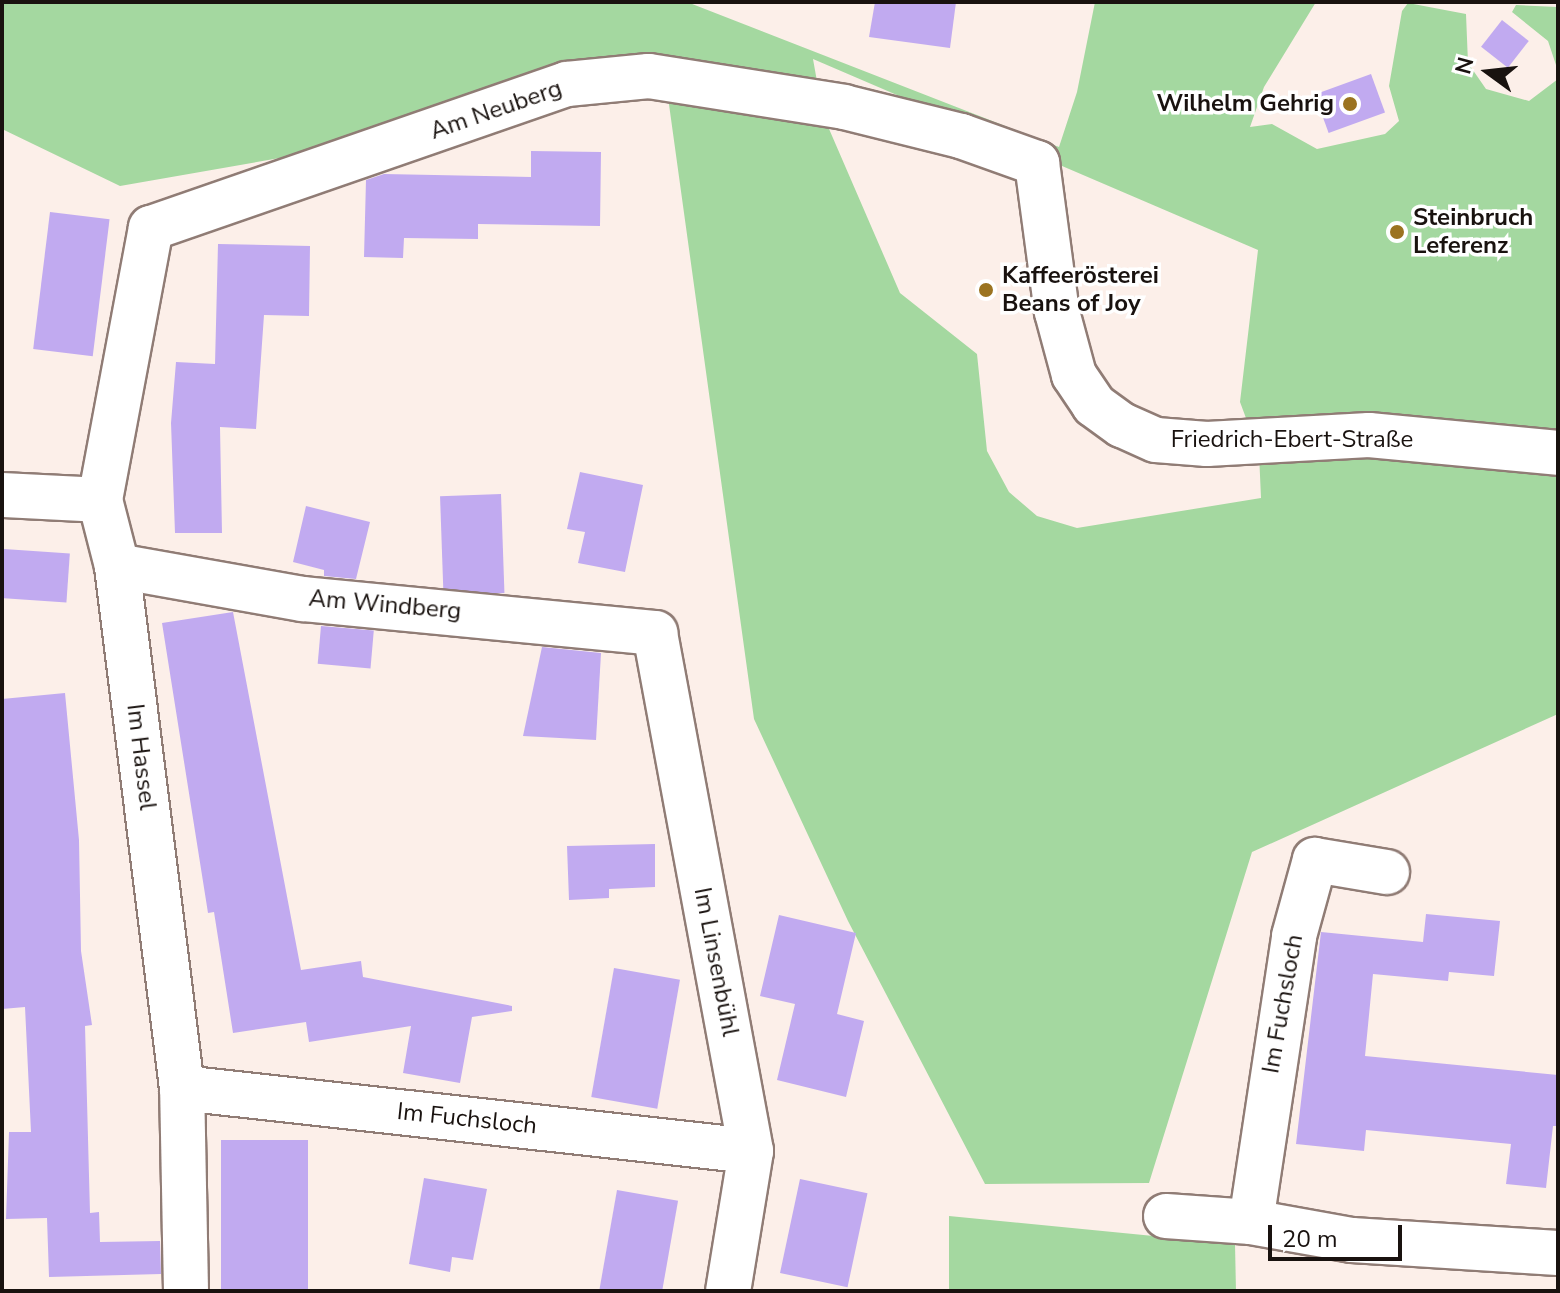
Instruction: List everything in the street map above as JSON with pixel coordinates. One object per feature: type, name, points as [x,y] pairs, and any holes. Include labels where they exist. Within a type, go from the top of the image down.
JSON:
[{"type":"street","name":"Am Neuberg","points":[[151,228],[567,84],[649,76],[844,107],[961,136],[1037,163]]},
{"type":"street","name":"Friedrich-Ebert-Straße","points":[[1037,163],[1057,312],[1074,375],[1094,405],[1122,425],[1156,440],[1207,444],[1369,435],[1558,453]]},
{"type":"street","name":"Im Hassel","points":[[151,228],[100,500],[117,566],[182,1088],[186,1291]]},
{"type":"street","points":[[2,495],[100,500]]},
{"type":"street","name":"Am Windberg","points":[[117,566],[303,599],[655,633]]},
{"type":"street","name":"Im Linsenbühl","points":[[655,633],[751,1151],[728,1291]]},
{"type":"street","name":"Im Fuchsloch","points":[[1251,1222],[1294,936],[1315,860],[1387,872]]},
{"type":"street","name":"Im Fuchsloch","points":[[182,1088],[751,1151]]},
{"type":"street","points":[[1166,1216],[1251,1222],[1352,1240],[1558,1253]]},
{"type":"green space","points":[[2,2],[687,2],[1059,147],[1077,92],[1095,2],[1316,2],[1264,87],[1250,127],[1272,124],[1317,149],[1385,134],[1399,121],[1389,86],[1402,11],[1408,3],[1466,14],[1468,63],[1486,89],[1529,101],[1558,79],[1558,714],[1252,852],[1149,1183],[985,1184],[848,921],[754,719],[667,90],[120,186],[2,129]],"holes":[[[813,59],[1258,250],[1240,402],[1259,453],[1261,498],[1077,528],[1037,516],[1009,492],[987,451],[977,354],[900,293],[823,115]]]},
{"type":"green space","points":[[1516,5],[1558,7],[1558,71],[1548,41],[1512,12]]},
{"type":"green space","points":[[949,1216],[1235,1244],[1236,1291],[949,1291]]},
{"type":"building","points":[[875,2],[956,2],[950,48],[869,37]]},
{"type":"building","points":[[1502,20],[1529,41],[1508,68],[1481,47]]},
{"type":"building","name":"Wilhelm Gehrig","points":[[1371,74],[1385,113],[1329,133],[1315,95]]},
{"type":"building","points":[[531,151],[601,152],[600,226],[478,224],[478,239],[404,238],[403,258],[364,257],[366,180],[384,174],[531,177]]},
{"type":"building","points":[[50,212],[110,219],[93,356],[33,349]]},
{"type":"building","points":[[218,244],[310,246],[309,316],[264,315],[256,429],[220,427],[222,533],[175,533],[171,423],[176,362],[215,364]]},
{"type":"building","points":[[580,472],[643,485],[625,572],[578,563],[585,532],[567,529]]},
{"type":"building","points":[[501,494],[504,593],[443,595],[440,496]]},
{"type":"building","points":[[306,506],[370,522],[356,579],[324,576],[324,570],[293,562]]},
{"type":"building","points":[[4,549],[70,554],[66,602],[2,598]]},
{"type":"building","points":[[233,612],[301,970],[361,961],[363,977],[512,1006],[512,1011],[472,1017],[460,1083],[403,1073],[411,1026],[309,1042],[306,1022],[233,1033],[214,912],[208,913],[162,623]]},
{"type":"building","points":[[321,626],[374,631],[370,668],[318,664]]},
{"type":"building","points":[[542,647],[601,653],[596,740],[523,736]]},
{"type":"building","points":[[65,693],[79,840],[81,951],[92,1025],[85,1026],[90,1213],[99,1212],[100,1242],[160,1241],[161,1274],[49,1277],[47,1218],[6,1219],[9,1132],[31,1132],[25,1007],[2,1009],[2,699]]},
{"type":"building","points":[[655,844],[655,887],[609,889],[609,898],[569,900],[567,846]]},
{"type":"building","points":[[1426,914],[1500,921],[1494,976],[1449,972],[1448,981],[1373,974],[1365,1056],[1558,1075],[1558,1126],[1553,1126],[1546,1188],[1506,1184],[1511,1144],[1366,1130],[1364,1151],[1296,1144],[1321,932],[1423,942]]},
{"type":"building","points":[[779,915],[856,933],[837,1014],[864,1021],[846,1097],[777,1080],[795,1004],[760,996]]},
{"type":"building","points":[[614,968],[680,980],[657,1109],[591,1097]]},
{"type":"building","points":[[221,1140],[308,1140],[308,1291],[221,1291]]},
{"type":"building","points":[[424,1178],[487,1189],[473,1260],[452,1257],[450,1272],[409,1264]]},
{"type":"building","points":[[800,1179],[867,1193],[848,1287],[780,1273]]},
{"type":"building","points":[[617,1190],[678,1201],[662,1291],[599,1291]]},
{"type":"place","name":"Wilhelm Gehrig","points":[[1350,104]]},
{"type":"place","name":"Steinbruch Leferenz","points":[[1397,232]]},
{"type":"place","name":"Kaffeerösterei Beans of Joy","points":[[986,290]]}]
